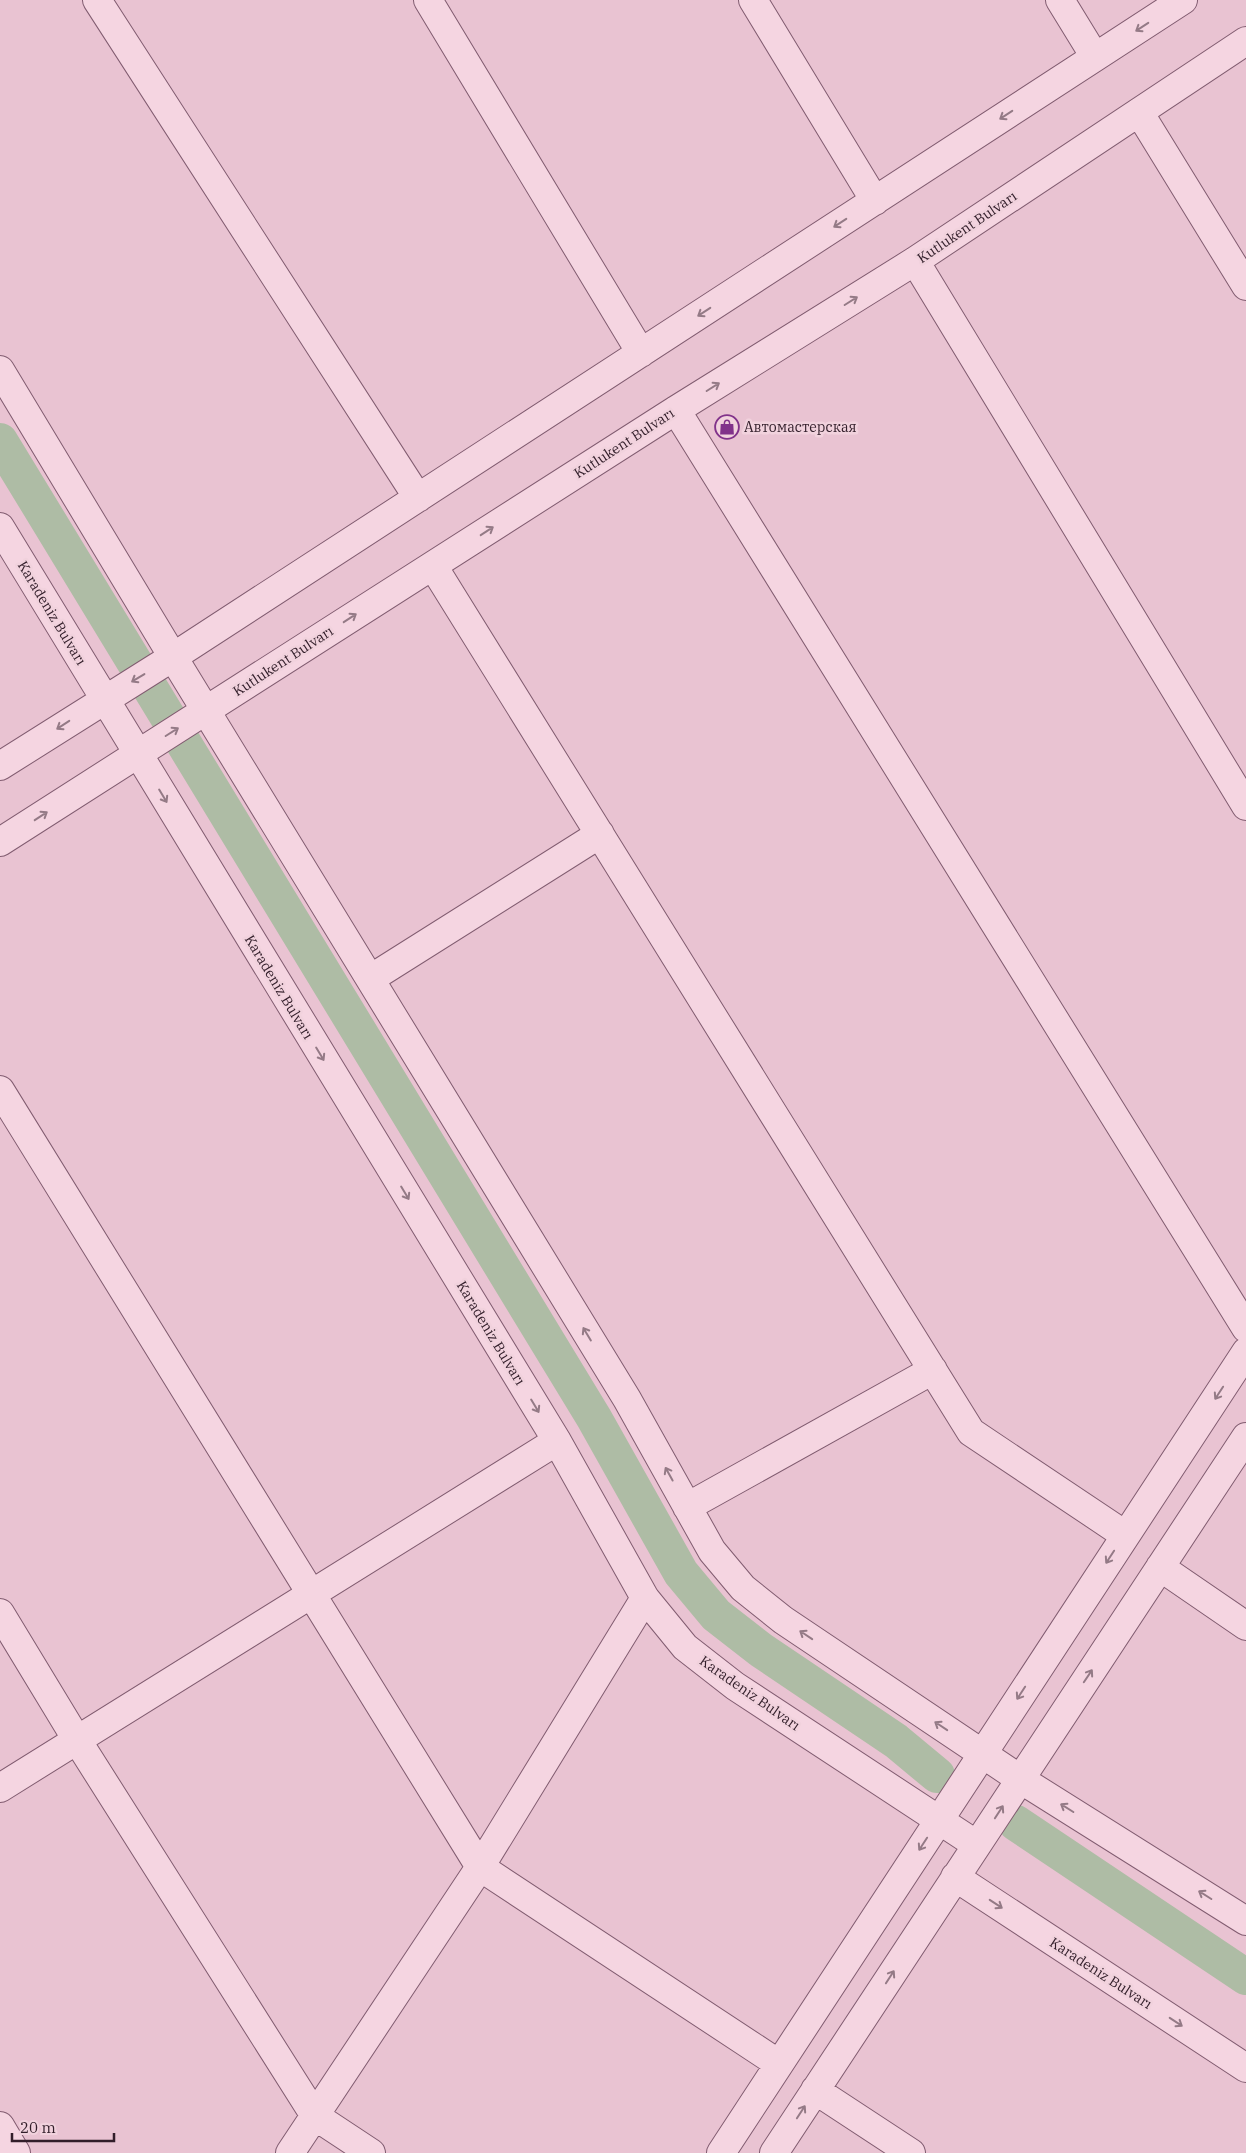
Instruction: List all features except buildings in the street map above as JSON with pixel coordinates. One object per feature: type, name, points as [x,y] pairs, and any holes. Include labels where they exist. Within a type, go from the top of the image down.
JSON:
[{"type":"street","points":[[97,0],[418,498]]},
{"type":"street","points":[[428,0],[641,353]]},
{"type":"street","points":[[753,0],[875,200]]},
{"type":"street","points":[[1060,0],[1095,57]]},
{"type":"street","points":[[0,766],[173,657],[1183,0]]},
{"type":"street","name":"Kutlukent Bulvarı","points":[[0,842],[676,410],[915,261],[1246,41]]},
{"type":"street","points":[[1139,112],[1246,286]]},
{"type":"street","points":[[915,261],[1246,806]]},
{"type":"street","points":[[0,370],[173,657],[627,1399],[712,1551],[743,1588],[783,1620],[1020,1778],[1246,1921]]},
{"type":"street","points":[[676,410],[1246,1328]]},
{"type":"street","name":"Karadeniz Bulvarı","points":[[0,527],[557,1440],[645,1598],[685,1647],[735,1686],[977,1845]]},
{"type":"street","points":[[432,566],[971,1432],[1125,1535]]},
{"type":"street","points":[[370,979],[600,834]]},
{"type":"street","points":[[0,1090],[480,1867],[779,2064]]},
{"type":"street","points":[[721,2153],[1246,1352]]},
{"type":"street","points":[[687,1507],[933,1370]]},
{"type":"street","points":[[774,2153],[1246,1437]]},
{"type":"street","points":[[0,1788],[557,1440]]},
{"type":"street","points":[[1160,1567],[1246,1626]]},
{"type":"street","points":[[290,2153],[480,1867],[645,1598]]},
{"type":"street","points":[[0,1613],[77,1740],[315,2116],[372,2153]]},
{"type":"street","name":"Karadeniz Bulvarı","points":[[956,1877],[1246,2068]]},
{"type":"street","points":[[815,2090],[911,2153]]},
{"type":"street","points":[[0,2126],[16,2153]]},
{"type":"waterway","points":[[0,441],[594,1418],[681,1573],[716,1615],[761,1650],[896,1741],[937,1775]]},
{"type":"waterway","points":[[1016,1823],[1246,1977]]},
{"type":"place","name":"Автомастерская","points":[[727,427]]}]
